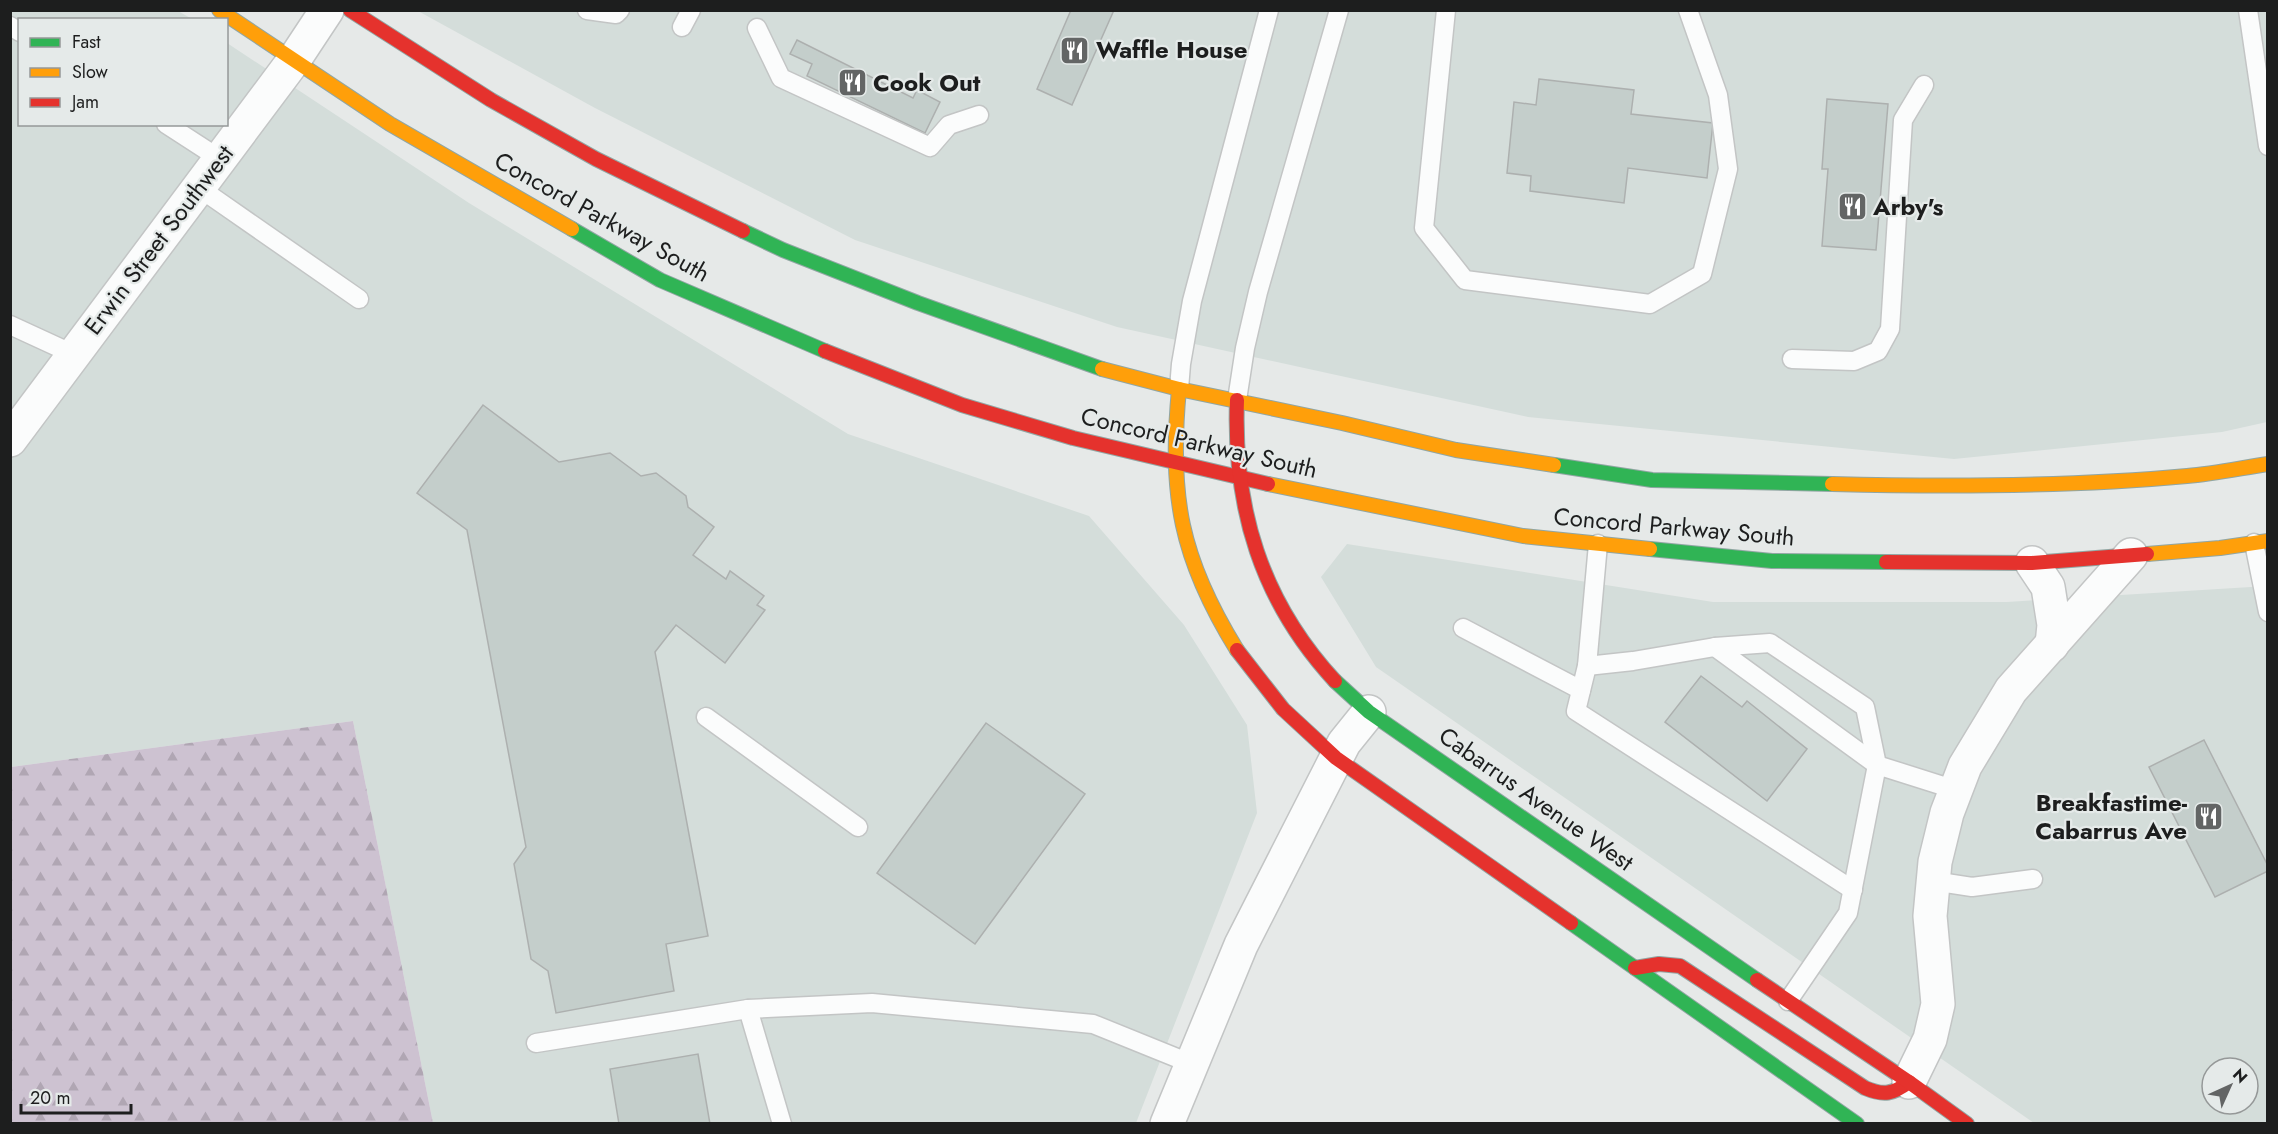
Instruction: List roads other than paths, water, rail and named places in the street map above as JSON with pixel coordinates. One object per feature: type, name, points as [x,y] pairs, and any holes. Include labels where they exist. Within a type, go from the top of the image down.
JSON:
[{"type":"main road","name":"Concord Parkway South","points":[[219,10],[390,124],[660,280],[832,354],[962,405],[1073,438],[1175,464],[1523,536],[1772,561],[2032,563],[2261,542]]},
{"type":"main road","name":"Concord Parkway South","points":[[350,10],[491,100],[596,159],[783,250],[918,303],[1092,366],[1179,389],[1456,450],[1652,480],[1921,486],[2066,484],[2189,476],[2268,464]]},
{"type":"main road","points":[[1179,389],[1175,464],[1179,511],[1187,546],[1210,602],[1242,658],[1272,697],[1314,740],[1336,758],[1857,1124]]},
{"type":"main road","name":"Cabarrus Avenue West","points":[[1237,400],[1236,421],[1241,478],[1259,561],[1294,631],[1320,666],[1342,689],[1369,712],[1967,1124]]},
{"type":"main road","points":[[1635,968],[1659,964],[1680,966],[1865,1088],[1881,1095],[1891,1095],[1909,1082]]},
{"type":"street","name":"Erwin Street Southwest","points":[[10,440],[294,60],[327,10]]},
{"type":"street","points":[[1909,1082],[1930,1039],[1938,1004],[1930,916],[1935,862],[1942,833],[1965,766],[2011,690],[2131,555]]},
{"type":"street","points":[[2032,563],[2048,587],[2054,625],[2052,645]]},
{"type":"street","points":[[1167,1124],[1241,945],[1336,758],[1350,734],[1369,712]]},
{"type":"lane","points":[[587,10],[616,14],[620,10]]},
{"type":"lane","points":[[682,27],[691,10]]},
{"type":"lane","points":[[1179,389],[1192,301],[1269,10]]},
{"type":"lane","points":[[1237,400],[1243,358],[1258,292],[1339,10]]},
{"type":"lane","points":[[1446,10],[1424,228],[1465,280],[1650,304],[1702,274],[1728,169],[1718,95],[1688,10]]},
{"type":"lane","points":[[2247,10],[2268,146]]},
{"type":"lane","points":[[757,28],[781,78],[930,147],[949,125],[979,115]]},
{"type":"lane","points":[[1792,359],[1854,361],[1878,351],[1890,329],[1903,120],[1924,85]]},
{"type":"lane","points":[[169,126],[220,159]]},
{"type":"lane","points":[[198,187],[359,299]]},
{"type":"lane","points":[[10,325],[73,354]]},
{"type":"lane","points":[[2261,542],[2268,612]]},
{"type":"lane","points":[[1598,544],[1587,666],[1576,711],[1853,890]]},
{"type":"lane","points":[[1463,628],[1581,690]]},
{"type":"lane","points":[[1587,666],[1633,661],[1715,647],[1770,643],[1865,707],[1877,765],[1848,913],[1788,1001]]},
{"type":"lane","points":[[1715,647],[1877,765],[1956,790]]},
{"type":"lane","points":[[706,717],[858,827]]},
{"type":"lane","points":[[1933,881],[1972,887],[2033,879]]},
{"type":"lane","points":[[536,1043],[748,1009],[872,1003],[1093,1024],[1192,1064]]},
{"type":"lane","points":[[748,1009],[782,1124]]},
{"type":"place","name":"Waffle House","points":[[1075,50]]},
{"type":"place","name":"Cook Out","points":[[852,83]]},
{"type":"place","name":"Arby's","points":[[1852,207]]},
{"type":"place","name":"Breakfastime- Cabarrus Ave","points":[[2208,817]]}]
